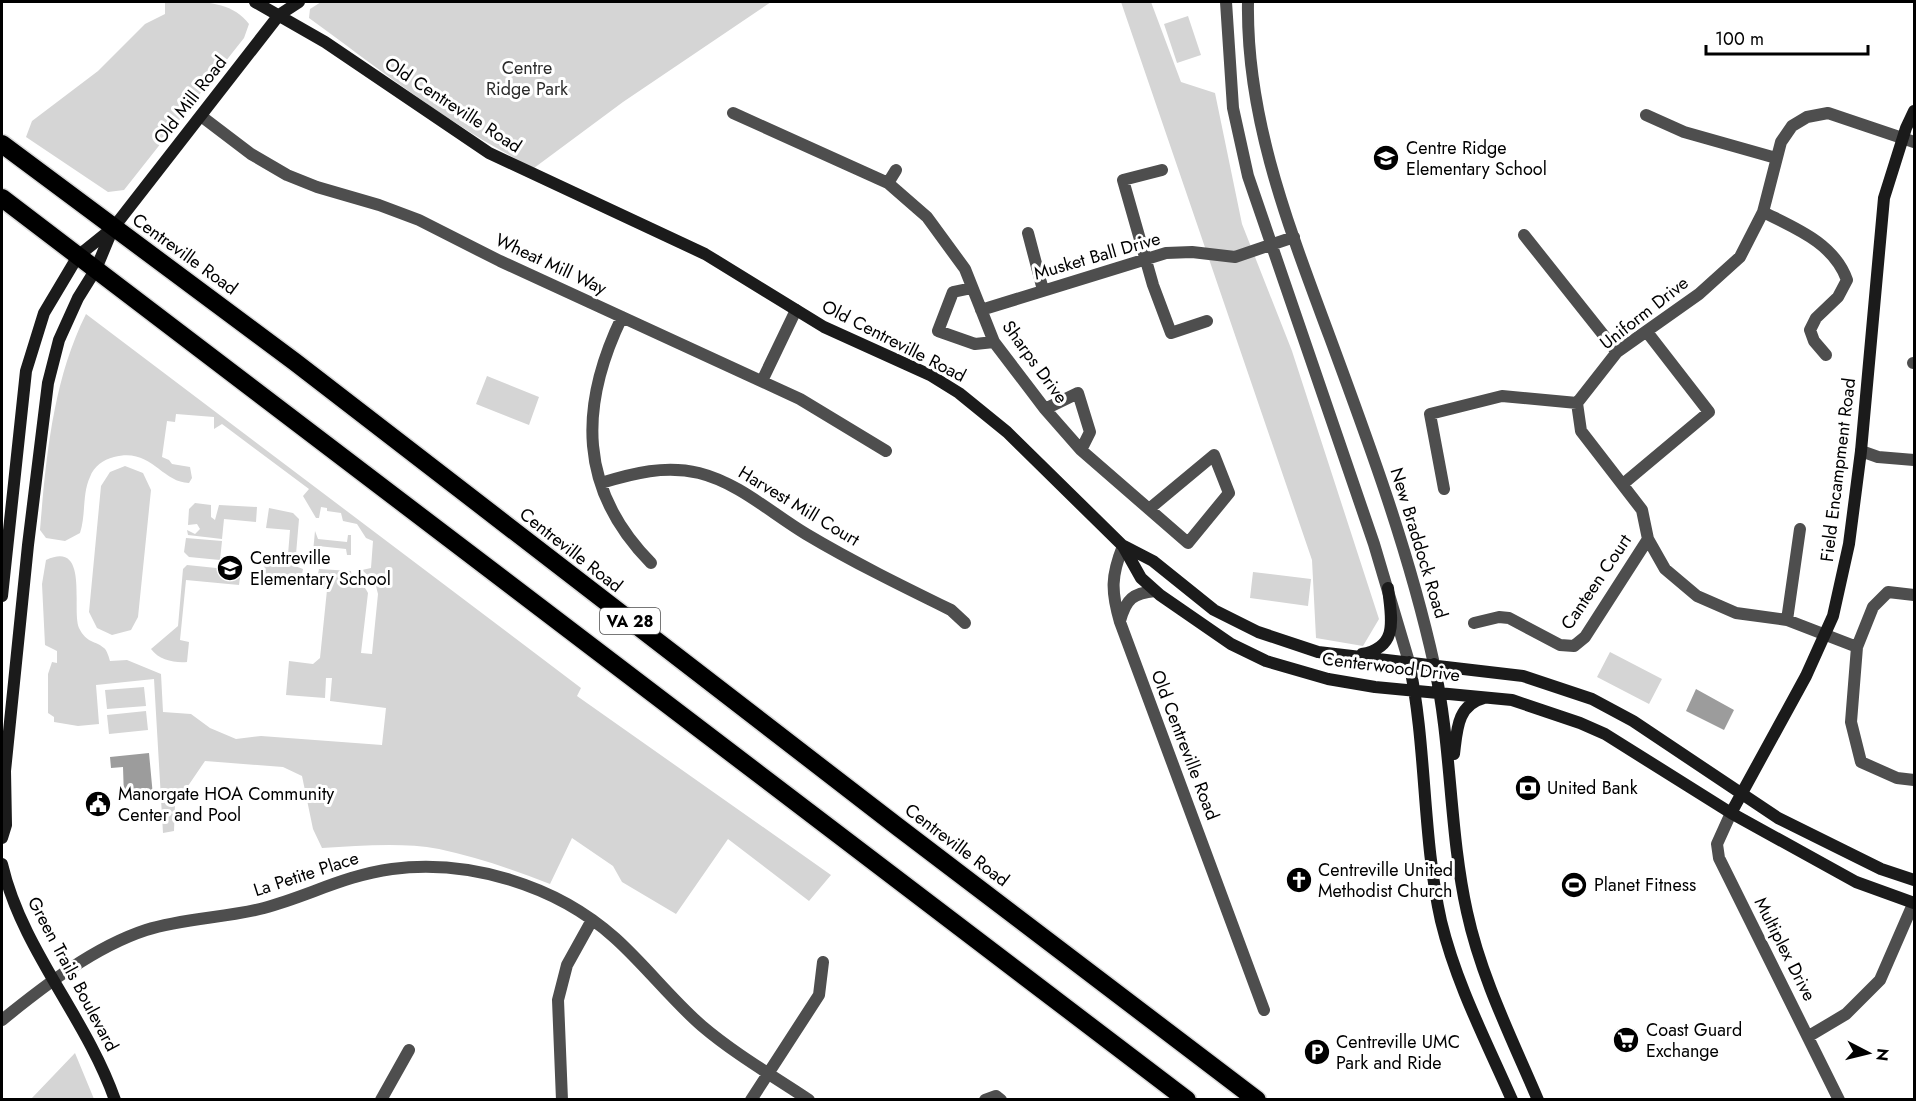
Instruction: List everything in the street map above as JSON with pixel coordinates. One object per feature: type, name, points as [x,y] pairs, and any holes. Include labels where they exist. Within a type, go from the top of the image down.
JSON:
[{"type":"highway","name":"Centreville Road","points":[[2,144],[295,362],[898,827],[1257,1100]]},
{"type":"highway","name":"VA 28","points":[[2,198],[1187,1100]]},
{"type":"street","name":"Old Centreville Road","points":[[255,2],[337,50],[489,153],[705,254],[837,334],[930,375],[959,393],[1014,438],[1123,546],[1113,572],[1113,592],[1120,622],[1264,1010]]},
{"type":"street","name":"Old Mill Road","points":[[114,227],[279,15],[299,2]]},
{"type":"street","points":[[1226,2],[1233,108],[1248,176],[1388,588],[1409,662],[1415,690],[1431,853],[1441,920],[1468,999],[1512,1100]]},
{"type":"street","name":"New Braddock Road","points":[[1248,2],[1256,110],[1272,174],[1392,510],[1415,585],[1434,664],[1440,692],[1467,914],[1497,1001],[1538,1100]]},
{"type":"street","name":"Field Encampment Road","points":[[1731,813],[1806,676],[1833,616],[1843,571],[1861,451],[1884,198],[1909,140],[1914,111]]},
{"type":"street","name":"Uniform Drive","points":[[1577,403],[1617,352],[1699,294],[1740,257],[1763,212],[1781,142],[1792,126],[1807,117],[1828,112],[1909,140]]},
{"type":"street","name":"Sharps Drive","points":[[733,113],[888,183],[927,217],[965,269],[994,342],[1045,409],[1081,450],[1188,543],[1229,493],[1214,455],[1149,509]]},
{"type":"street","points":[[1646,115],[1684,132],[1776,158]]},
{"type":"street","name":"Wheat Mill Way","points":[[201,116],[251,154],[287,175],[419,220],[825,412],[886,450]]},
{"type":"street","points":[[888,183],[896,170]]},
{"type":"street","points":[[1162,170],[1123,180],[1152,285],[1171,333],[1207,321]]},
{"type":"street","points":[[1763,212],[1813,237],[1843,268],[1847,280],[1838,297],[1816,318],[1810,330],[1814,341],[1826,355]]},
{"type":"street","points":[[2,596],[26,371],[44,313],[78,256],[114,227]]},
{"type":"street","points":[[2,838],[6,825],[5,771],[28,545],[48,383],[59,340],[78,298],[96,269],[114,227]]},
{"type":"street","points":[[1028,233],[1043,290]]},
{"type":"street","points":[[1524,235],[1617,352]]},
{"type":"street","name":"Musket Ball Drive","points":[[981,310],[1166,253],[1192,252],[1235,257],[1294,237]]},
{"type":"street","points":[[972,288],[953,292],[938,331],[975,344],[994,342]]},
{"type":"street","points":[[762,381],[796,310]]},
{"type":"street","points":[[621,317],[602,360],[593,403],[593,447],[601,483],[618,523],[651,563]]},
{"type":"street","points":[[1623,484],[1709,412],[1647,332]]},
{"type":"street","points":[[1045,409],[1078,393],[1090,432],[1081,450]]},
{"type":"street","points":[[1444,489],[1430,414],[1502,396],[1577,403],[1581,431],[1642,510],[1648,539],[1665,569],[1697,596],[1736,613],[1787,620],[1857,647]]},
{"type":"street","points":[[1861,451],[1878,457],[1914,460]]},
{"type":"street","name":"Harvest Mill Court","points":[[601,483],[660,470],[685,471],[711,477],[739,490],[842,555],[951,610],[964,623]]},
{"type":"street","points":[[1787,620],[1800,529]]},
{"type":"street","name":"Canteen Court","points":[[1474,623],[1499,617],[1509,618],[1560,645],[1574,646],[1585,637],[1648,539]]},
{"type":"street","name":"Centerwood Drive","points":[[1123,546],[1141,578],[1155,591],[1205,628],[1266,661],[1328,679],[1492,697],[1542,710],[1605,734],[1731,813],[1856,882],[1914,903]]},
{"type":"street","name":"Centerwood Drive","points":[[1123,546],[1153,561],[1214,610],[1258,632],[1318,652],[1523,676],[1592,699],[1634,721],[1778,818],[1881,869],[1914,880]]},
{"type":"street","points":[[1352,657],[1376,651],[1389,638],[1391,620],[1388,588]]},
{"type":"street","points":[[1120,622],[1130,597],[1139,592],[1155,591]]},
{"type":"street","points":[[1914,595],[1888,592],[1874,607],[1857,647],[1851,722],[1861,762],[1897,778],[1914,780]]},
{"type":"street","points":[[1450,776],[1461,715],[1470,703],[1492,697]]},
{"type":"street","name":"Multiplex Drive","points":[[1731,813],[1717,844],[1719,858],[1839,1100]]},
{"type":"street","name":"Green Trails Boulevard","points":[[2,864],[15,907],[87,1037],[115,1100]]},
{"type":"street","name":"La Petite Place","points":[[2,1020],[55,981],[109,948],[145,931],[264,908],[343,879],[394,869],[449,868],[502,878],[555,898],[592,920],[614,937],[704,1028],[809,1100]]},
{"type":"street","points":[[1809,1036],[1846,1014],[1880,980],[1914,903]]},
{"type":"street","points":[[562,1100],[558,1000],[567,965],[592,920]]},
{"type":"street","points":[[751,1100],[819,995],[823,962]]},
{"type":"street","points":[[381,1100],[409,1050]]},
{"type":"street","points":[[985,1100],[996,1096],[1001,1100]]},
{"type":"green space","points":[[165,2],[201,2],[223,6],[242,16],[249,24],[244,38],[124,190],[108,192],[26,137],[32,121],[98,71],[145,24],[165,14]]},
{"type":"green space","name":"Centre Ridge Park","points":[[321,2],[771,2],[623,102],[534,168],[446,117],[309,18],[310,9]]},
{"type":"green space","points":[[1121,2],[1151,2],[1181,82],[1215,93],[1242,224],[1292,351],[1379,619],[1363,646],[1316,638],[1312,560]]},
{"type":"green space","points":[[1188,16],[1201,55],[1177,63],[1164,24]]},
{"type":"green space","points":[[86,314],[581,688],[577,696],[831,875],[809,901],[728,839],[676,914],[622,882],[613,866],[572,838],[550,884],[495,864],[439,849],[395,845],[322,848],[313,829],[302,776],[283,767],[205,761],[175,805],[174,831],[163,833],[154,679],[96,685],[99,724],[78,726],[54,722],[54,717],[48,713],[48,674],[52,662],[57,663],[57,651],[45,645],[42,584],[46,560],[60,556],[69,559],[74,568],[77,619],[79,628],[85,637],[105,649],[110,661],[127,660],[161,674],[163,712],[191,714],[210,728],[236,739],[261,736],[382,745],[386,708],[330,701],[332,678],[326,678],[325,698],[286,695],[289,661],[313,664],[320,658],[327,590],[316,584],[319,569],[351,571],[368,593],[361,653],[372,654],[378,594],[375,582],[362,570],[371,568],[373,541],[366,538],[357,524],[343,521],[341,513],[327,511],[327,508],[321,507],[319,518],[316,518],[303,496],[309,489],[222,424],[214,429],[214,417],[176,414],[175,422],[167,421],[162,457],[172,464],[190,467],[192,478],[189,483],[171,477],[137,457],[127,455],[110,458],[96,467],[90,477],[80,533],[65,541],[46,538],[40,530],[53,419],[66,365]]},
{"type":"green space","points":[[487,376],[539,397],[529,425],[476,404]]},
{"type":"green space","points":[[125,466],[143,473],[151,490],[138,617],[131,630],[112,635],[97,628],[89,612],[101,486],[110,472]]},
{"type":"green space","points":[[195,503],[211,505],[211,517],[215,520],[219,505],[257,507],[256,522],[224,519],[222,539],[188,535],[187,530],[195,534],[200,529],[197,524],[188,525],[189,509]]},
{"type":"green space","points":[[269,508],[293,513],[299,519],[295,566],[303,569],[300,585],[263,581],[264,565],[287,567],[290,530],[266,528]]},
{"type":"green space","points":[[315,531],[318,539],[347,542],[348,535],[351,535],[351,555],[347,555],[346,549],[318,546],[316,553],[313,552]]},
{"type":"green space","points":[[186,538],[222,541],[220,560],[189,557],[184,552]]},
{"type":"green space","points":[[187,565],[226,569],[240,577],[239,585],[186,580],[180,640],[189,642],[187,662],[177,662],[162,658],[151,649],[178,626],[183,569]]},
{"type":"green space","points":[[1253,572],[1311,579],[1308,606],[1250,598]]},
{"type":"green space","points":[[1610,652],[1662,679],[1649,704],[1597,677]]},
{"type":"green space","points":[[144,687],[146,706],[107,709],[105,690]]},
{"type":"green space","points":[[146,711],[148,730],[109,734],[107,715]]},
{"type":"green space","points":[[75,1053],[94,1099],[31,1099]]},
{"type":"shaded area","points":[[1696,689],[1734,710],[1724,730],[1686,711]]},
{"type":"shaded area","points":[[149,753],[153,796],[124,798],[123,767],[111,768],[110,757]]},
{"type":"place","name":"Centre Ridge Elementary School","points":[[1386,158]]},
{"type":"place","name":"Centreville Elementary School","points":[[230,568]]},
{"type":"place","name":"United Bank","points":[[1528,788]]},
{"type":"place","name":"Manorgate HOA Community Center and Pool","points":[[98,804]]},
{"type":"place","name":"Centreville United Methodist Church","points":[[1299,880]]},
{"type":"place","name":"Planet Fitness","points":[[1574,885]]},
{"type":"place","name":"Coast Guard Exchange","points":[[1626,1040]]},
{"type":"place","name":"Centreville UMC Park and Ride","points":[[1317,1052]]}]
